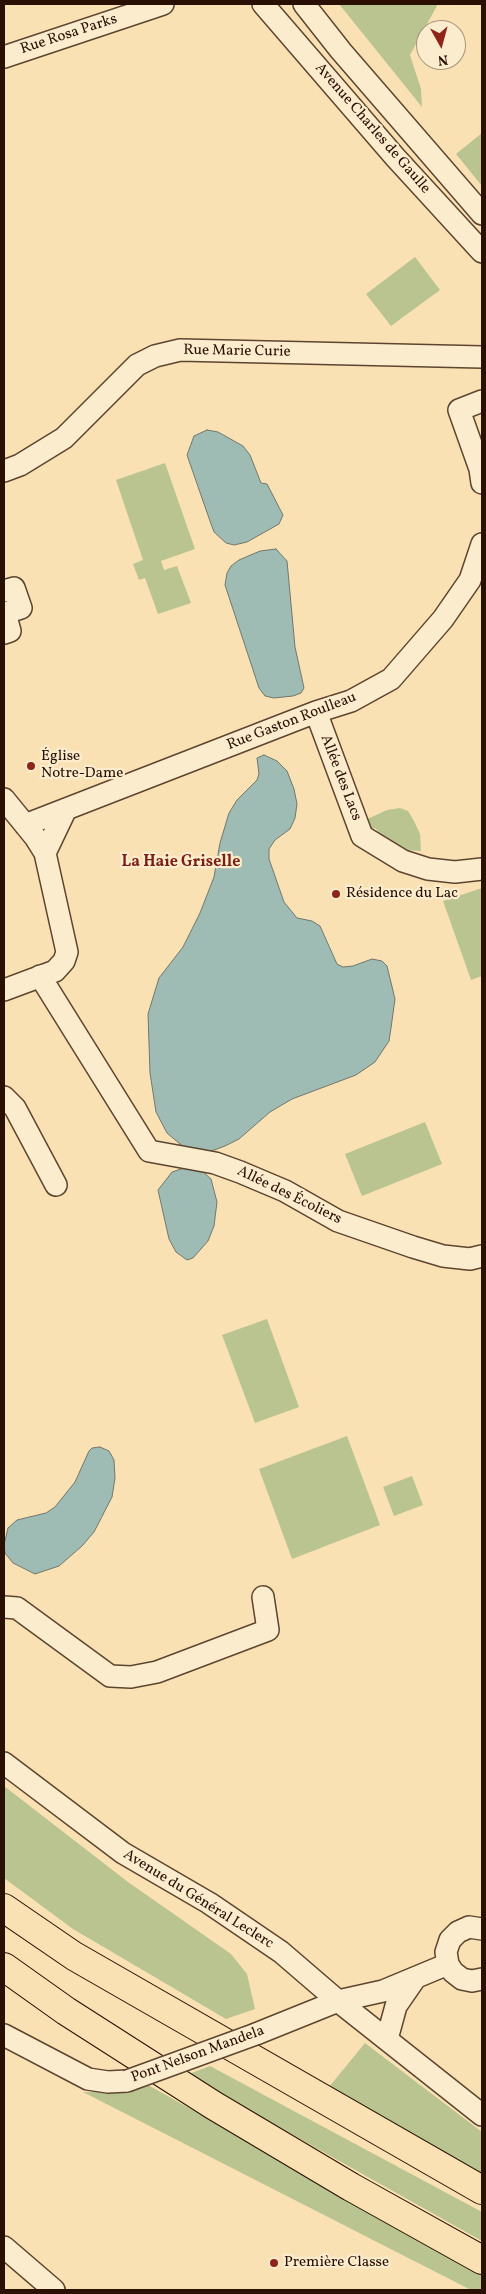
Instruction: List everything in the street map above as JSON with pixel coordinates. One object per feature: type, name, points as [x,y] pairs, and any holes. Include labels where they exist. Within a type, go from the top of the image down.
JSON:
[{"type":"highway","points":[[4,1908],[74,1956],[482,2190]]},
{"type":"highway","points":[[4,1967],[66,2011],[213,2105],[351,2187],[482,2260]]},
{"type":"street","name":"Rue Rosa Parks","points":[[4,57],[163,4]]},
{"type":"street","name":"Avenue Charles de Gaulle","points":[[263,4],[395,158],[482,252]]},
{"type":"street","name":"Avenue Charles de Gaulle","points":[[304,4],[341,51],[482,214]]},
{"type":"street","name":"Rue Marie Curie","points":[[4,471],[20,465],[64,438],[137,365],[155,356],[180,350],[482,357]]},
{"type":"street","points":[[482,401],[458,410],[480,469],[482,483]]},
{"type":"street","name":"Rue Gaston Roulleau","points":[[25,825],[316,712],[351,701],[391,678],[443,619],[470,580],[482,544]]},
{"type":"street","points":[[4,591],[14,588],[21,608],[6,612],[10,631],[4,634]]},
{"type":"street","name":"Allée des Lacs","points":[[316,712],[362,836],[403,861],[428,869],[455,872],[482,869]]},
{"type":"street","points":[[4,799],[45,853],[67,952],[64,960],[54,971],[4,990]]},
{"type":"street","points":[[45,853],[66,809]]},
{"type":"street","name":"Allée des Écoliers","points":[[40,976],[149,1151],[215,1163],[240,1172],[285,1191],[338,1221],[413,1248],[443,1256],[470,1258],[482,1256]]},
{"type":"street","points":[[4,1097],[15,1108],[56,1185]]},
{"type":"street","points":[[4,1607],[17,1608],[110,1676],[131,1676],[157,1672],[268,1630],[263,1597]]},
{"type":"street","name":"Avenue du Général Leclerc","points":[[4,1763],[123,1853],[209,1903],[281,1952],[338,2001],[482,2115]]},
{"type":"street","points":[[482,1927],[469,1927],[458,1932],[450,1940],[446,1952],[448,1964],[453,1972],[462,1979],[472,1981],[482,1979]]},
{"type":"street","points":[[338,2001],[372,1995],[414,1980],[448,1964]]},
{"type":"street","points":[[387,2039],[396,2006],[414,1980]]},
{"type":"street","name":"Pont Nelson Mandela","points":[[4,2035],[88,2079],[108,2082],[127,2081],[256,2034],[338,2001]]},
{"type":"street","points":[[4,2247],[54,2290]]},
{"type":"green space","points":[[339,4],[438,4],[429,20],[416,20],[416,44],[410,55],[421,89],[422,107]]},
{"type":"green space","points":[[482,133],[482,186],[456,154]]},
{"type":"green space","points":[[415,257],[440,290],[391,326],[366,294]]},
{"type":"green space","points":[[165,463],[195,549],[161,561],[164,570],[177,566],[191,603],[158,614],[145,578],[139,580],[133,564],[143,560],[116,480]]},
{"type":"green space","points":[[400,808],[408,811],[414,821],[420,834],[421,851],[403,850],[383,837],[375,828],[367,832],[363,821],[387,810]]},
{"type":"green space","points":[[482,888],[482,976],[471,980],[443,901]]},
{"type":"green space","points":[[425,1122],[442,1164],[362,1196],[345,1154]]},
{"type":"green space","points":[[267,1319],[299,1407],[255,1423],[222,1335]]},
{"type":"green space","points":[[347,1436],[380,1525],[292,1559],[259,1469]]},
{"type":"green space","points":[[412,1476],[423,1505],[394,1516],[383,1487]]},
{"type":"green space","points":[[4,1786],[128,1882],[231,1954],[247,1974],[255,2009],[226,2019],[73,1929],[4,1878]]},
{"type":"green space","points":[[365,2043],[482,2132],[482,2173],[329,2087]]},
{"type":"green space","points":[[210,2066],[482,2212],[482,2241],[186,2075]]},
{"type":"green space","points":[[148,2085],[482,2272],[482,2290],[471,2290],[83,2092],[130,2092]]},
{"type":"water","points":[[207,430],[218,432],[243,446],[250,455],[261,483],[267,484],[283,515],[279,524],[247,542],[234,545],[226,543],[214,532],[210,521],[187,455],[194,436]]},
{"type":"water","points":[[276,549],[287,561],[295,647],[304,688],[301,693],[293,696],[274,698],[265,696],[259,688],[225,585],[227,573],[231,566],[239,560],[260,551]]},
{"type":"water","points":[[264,755],[277,761],[287,771],[297,804],[295,818],[290,829],[275,840],[269,849],[269,859],[284,902],[297,918],[312,921],[320,926],[337,964],[343,967],[353,966],[372,959],[382,961],[387,966],[395,999],[389,1041],[375,1062],[356,1075],[292,1099],[270,1112],[239,1139],[209,1152],[186,1149],[167,1133],[156,1112],[150,1073],[148,1014],[159,978],[183,947],[200,913],[214,877],[220,843],[229,813],[237,800],[257,780],[259,774],[257,758]]},
{"type":"water","points":[[190,1166],[202,1171],[211,1179],[217,1202],[214,1226],[208,1241],[193,1258],[187,1260],[176,1252],[169,1239],[158,1190],[172,1172]]},
{"type":"water","points":[[100,1447],[109,1451],[114,1460],[115,1478],[112,1497],[94,1532],[82,1546],[59,1566],[35,1574],[13,1563],[5,1553],[4,1545],[8,1528],[17,1520],[46,1513],[55,1507],[75,1482],[89,1451],[92,1448]]},
{"type":"place","name":"Église Notre-Dame","points":[[31,766]]},
{"type":"place","name":"Résidence du Lac","points":[[336,894]]},
{"type":"place","name":"Première Classe","points":[[274,2263]]},
{"type":"district","name":"La Haie Griselle","points":[[181,863]]}]
